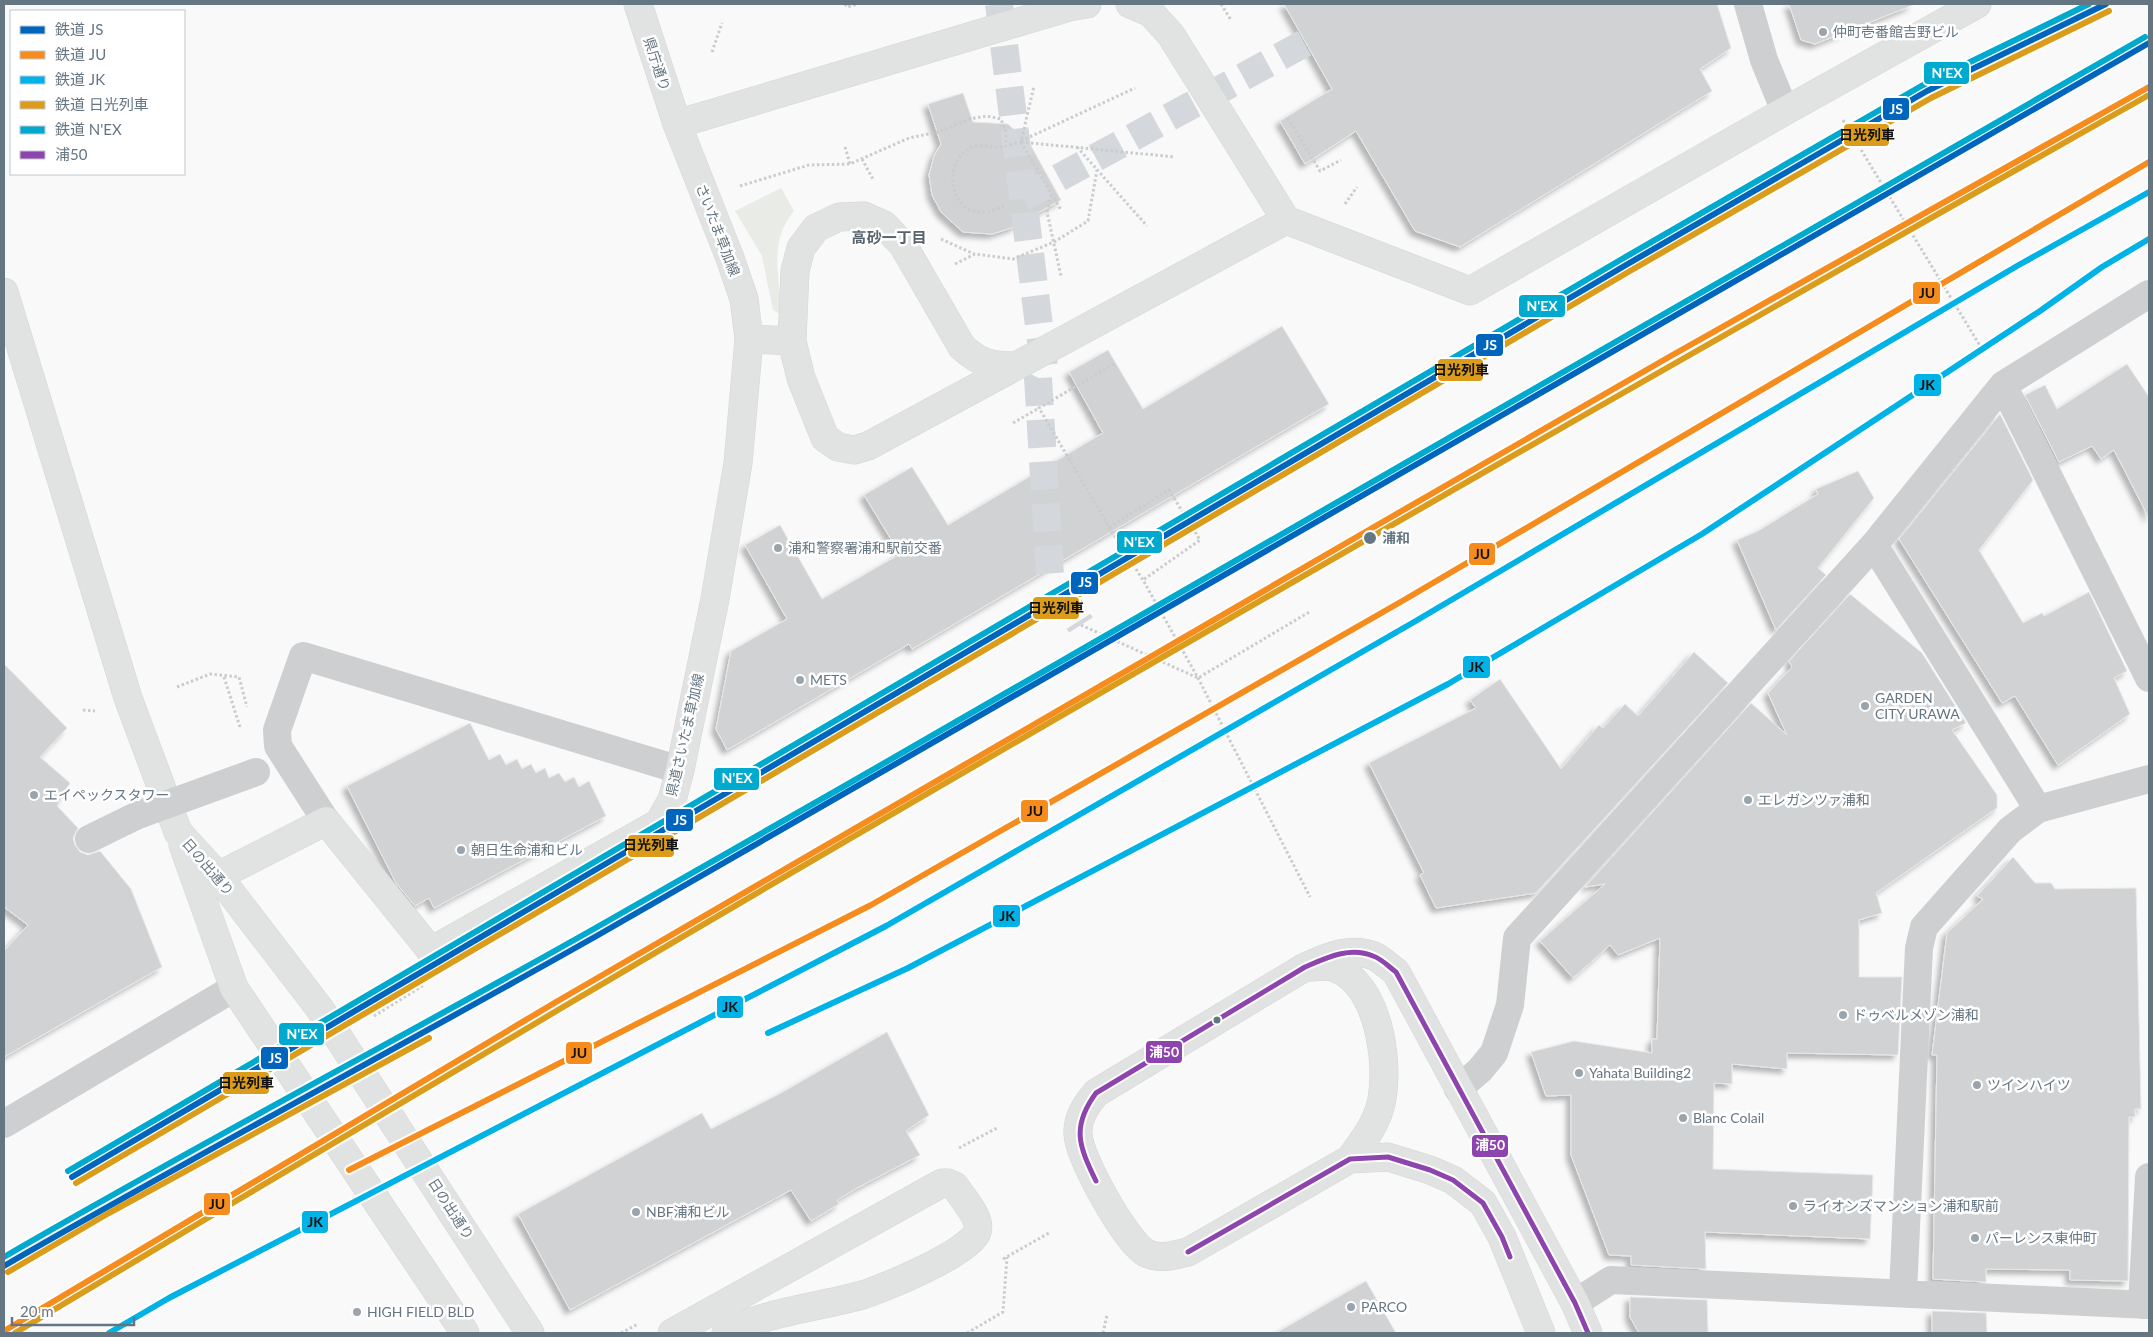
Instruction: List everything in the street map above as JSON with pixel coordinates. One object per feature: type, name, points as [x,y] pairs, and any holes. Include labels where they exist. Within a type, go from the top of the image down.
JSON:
[{"type":"street","name":"県庁通り","points":[[638,4],[677,124]]},
{"type":"street","points":[[677,124],[1069,7],[1087,4]]},
{"type":"street","points":[[1130,4],[1151,13],[1170,35],[1286,220],[1470,292],[1785,111],[1977,4]]},
{"type":"street","points":[[1748,4],[1764,60],[1785,111]]},
{"type":"street","name":"さいたま草加線","points":[[677,124],[730,258],[744,299],[749,340]]},
{"type":"street","points":[[1016,366],[993,366],[975,359],[962,347],[903,245],[884,225],[864,216],[839,217],[816,228],[801,248],[794,271],[792,341],[801,378],[825,438],[838,448],[854,450],[868,446],[1016,366],[1286,220]]},
{"type":"street","points":[[4,292],[8,320],[128,698],[178,832]]},
{"type":"street","points":[[1458,1089],[1480,1070],[1494,1053],[1510,1005],[1517,938],[1874,545],[2003,384],[2149,294]]},
{"type":"street","points":[[749,340],[792,341]]},
{"type":"street","name":"県道さいたま草加線","points":[[326,821],[431,951],[659,823],[672,800],[680,770],[715,599],[738,463],[749,340]]},
{"type":"street","points":[[2003,384],[2149,678]]},
{"type":"street","points":[[1874,545],[2038,809]]},
{"type":"street","points":[[218,876],[326,821],[278,746],[277,730],[303,656],[680,770]]},
{"type":"street","points":[[89,839],[138,815],[256,772]]},
{"type":"street","points":[[1903,1292],[1919,948],[1924,927],[2010,830],[2038,809],[2149,779]]},
{"type":"street","name":"日の出通り","points":[[178,832],[218,876],[320,1009],[530,1333]]},
{"type":"street","name":"日の出通り","points":[[178,832],[234,988],[465,1333]]},
{"type":"street","points":[[1305,967],[1334,967],[1354,979],[1372,1006],[1383,1046],[1382,1099],[1373,1127],[1350,1159],[1188,1252],[1163,1257],[1146,1253],[1128,1235],[1096,1181],[1081,1151],[1078,1134],[1079,1122],[1085,1107],[1096,1093],[1305,967],[1336,955],[1357,952],[1374,957],[1396,972],[1575,1304],[1588,1333]]},
{"type":"street","points":[[4,1124],[234,988]]},
{"type":"street","points":[[1350,1159],[1388,1157],[1430,1170],[1454,1180],[1483,1203],[1502,1237],[1541,1333]]},
{"type":"street","points":[[1575,1304],[1611,1280],[1903,1292],[2146,1305],[2149,1177]]},
{"type":"street","points":[[672,1333],[942,1183],[948,1182],[955,1186],[978,1222],[978,1232],[972,1242],[945,1260],[863,1295],[768,1316],[743,1324],[726,1333]]},
{"type":"path","points":[[846,4],[847,7],[858,4]]},
{"type":"path","points":[[1221,4],[1231,20]]},
{"type":"path","points":[[712,52],[722,23]]},
{"type":"path","points":[[1034,86],[1021,142],[1061,210]]},
{"type":"path","points":[[1004,206],[986,212],[966,207],[958,200],[952,182],[953,171],[964,153],[972,147],[991,145],[1000,148],[1021,142],[1136,88]]},
{"type":"path","points":[[735,188],[809,164],[850,164],[909,138],[938,132],[969,119],[987,116],[1001,119],[1006,132],[1006,146]]},
{"type":"path","points":[[1288,118],[1320,171],[1341,160]]},
{"type":"path","points":[[1843,120],[2003,384]]},
{"type":"path","points":[[1021,142],[1175,157]]},
{"type":"path","points":[[846,147],[850,164]]},
{"type":"path","points":[[1076,147],[1147,226]]},
{"type":"path","points":[[953,264],[975,254],[1013,258],[1054,242],[1088,222],[1097,170]]},
{"type":"path","points":[[1051,195],[1047,212],[1061,276]]},
{"type":"path","points":[[1013,423],[1114,364]]},
{"type":"path","points":[[1039,408],[1108,528],[1143,580],[1198,678],[1310,896]]},
{"type":"path","points":[[1108,528],[1169,490],[1200,540],[1143,580]]},
{"type":"path","points":[[1198,678],[1311,611]]},
{"type":"path","points":[[1080,625],[1198,678]]},
{"type":"path","points":[[177,687],[210,674]]},
{"type":"path","points":[[224,677],[228,692]]},
{"type":"path","points":[[361,996],[395,976]]},
{"type":"path","points":[[967,1333],[1003,1312],[1007,1257]]},
{"type":"path","points":[[1103,1333],[1107,1315]]},
{"type":"shaded area","points":[[781,188],[794,211],[786,223],[778,247],[777,259],[781,312],[778,313],[773,310],[762,256],[735,211]]},
{"type":"building","points":[[1284,4],[1717,4],[1731,48],[1700,69],[1712,91],[1460,247],[1415,231],[1356,131],[1305,164],[1280,121],[1332,89]]},
{"type":"building","name":"仲町壱番館吉野ビル","points":[[1789,4],[1913,5],[1815,44],[1801,40]]},
{"type":"building","points":[[963,93],[973,122],[1008,124],[1030,144],[1061,200],[1011,228],[992,234],[963,232],[941,212],[932,195],[929,175],[934,156],[941,144],[928,104]]},
{"type":"building","points":[[1282,326],[1329,404],[912,649],[909,644],[727,750],[716,729],[731,651],[787,619],[745,545],[780,525],[822,599],[900,554],[864,495],[912,467],[948,525],[1103,433],[1069,372],[1108,350],[1143,409]]},
{"type":"building","points":[[2127,364],[2149,397],[2149,518],[2114,450],[2101,459],[2092,446],[2059,462],[2025,395],[2045,385],[2057,409]]},
{"type":"building","points":[[2000,414],[2033,480],[1979,550],[2023,623],[2042,613],[2044,616],[2089,592],[2127,671],[2114,678],[2130,714],[2058,765],[2015,696],[2002,703],[1899,539]]},
{"type":"building","points":[[1858,471],[1874,498],[1818,568],[1826,575],[1776,630],[1737,540],[1758,531],[1818,494],[1816,489]]},
{"type":"building","points":[[1850,594],[1922,653],[1966,723],[1952,730],[1997,795],[1997,808],[1876,893],[1882,913],[1859,920],[1859,977],[1902,977],[1898,1055],[1787,1053],[1787,1069],[1732,1064],[1732,1084],[1714,1083],[1713,1169],[1873,1175],[1870,1239],[1705,1232],[1706,1269],[1631,1265],[1631,1256],[1609,1255],[1571,1155],[1571,1095],[1546,1096],[1531,1052],[1574,1041],[1652,1053],[1652,1039],[1657,1039],[1660,938],[1618,955],[1610,945],[1573,978],[1540,941],[1605,884],[1585,887],[1751,703],[1787,735],[1768,693],[1792,667],[1789,661]]},
{"type":"building","points":[[1694,652],[1728,683],[1536,893],[1436,908],[1420,875],[1424,873],[1369,763],[1476,708],[1470,700],[1500,679],[1561,769],[1599,725],[1603,728],[1625,704],[1638,716]]},
{"type":"building","points":[[4,664],[67,728],[40,757],[70,783],[57,806],[78,828],[73,838],[80,852],[88,855],[100,851],[131,889],[162,967],[4,1057],[4,951],[28,925],[4,907]]},
{"type":"building","name":"朝日生命浦和ビル","points":[[470,723],[489,760],[500,754],[506,765],[517,759],[522,769],[531,764],[536,773],[545,768],[549,778],[559,773],[565,782],[574,777],[579,787],[589,781],[606,816],[434,908],[429,898],[415,906],[396,883],[347,786]]},
{"type":"building","points":[[2013,857],[2035,883],[2051,883],[2055,889],[2136,888],[2141,1109],[2135,1109],[2135,1117],[2129,1117],[2128,1281],[2070,1280],[2070,1270],[1986,1269],[1986,1282],[1933,1279],[1937,1055],[1932,1055],[1947,933],[1983,899],[1977,896]]},
{"type":"building","points":[[887,1032],[929,1115],[906,1131],[920,1155],[837,1200],[839,1204],[811,1221],[791,1190],[570,1310],[518,1214],[702,1113],[711,1129],[781,1093]]},
{"type":"building","name":"PARCO","points":[[1366,1281],[1396,1333],[1276,1333]]},
{"type":"building","points":[[1630,1297],[1707,1300],[1708,1333],[1639,1333],[1630,1317]]},
{"type":"building","points":[[1932,1311],[1986,1313],[1987,1333],[1932,1333]]},
{"type":"tunnel","points":[[999,4],[1044,366],[1038,378],[1050,576],[1081,625]]},
{"type":"tunnel","points":[[1022,198],[1305,43]]},
{"type":"rail line","name":"N'EX","points":[[68,1171],[1622,259],[1923,85],[2089,4]]},
{"type":"rail line","name":"JS","points":[[72,1177],[1626,265],[1927,91],[2106,4]]},
{"type":"rail line","name":"日光列車","points":[[76,1183],[1630,271],[1931,98],[2109,11]]},
{"type":"rail line","name":"N'EX","points":[[4,1257],[599,926],[1180,594],[2145,37]]},
{"type":"rail line","name":"JS","points":[[4,1266],[600,934],[1376,490],[2149,43]]},
{"type":"rail line","name":"JU","points":[[4,1331],[556,1002],[1367,531],[1669,357],[2149,87]]},
{"type":"rail line","name":"日光列車","points":[[15,1333],[490,1050],[1152,663],[1550,434],[2149,95]]},
{"type":"rail line","name":"JU","points":[[349,1170],[871,905],[1404,600],[2149,162]]},
{"type":"rail line","name":"JK","points":[[109,1333],[169,1298],[886,926],[1414,622],[2017,266],[2149,192]]},
{"type":"rail line","name":"JK","points":[[768,1033],[908,968],[1448,684],[1702,534],[2040,311],[2102,267],[2149,239]]},
{"type":"rail line","name":"日光列車","points":[[8,1272],[109,1213],[429,1038]]},
{"type":"transit line","name":"浦50","points":[[1096,1181],[1085,1157],[1080,1137],[1083,1116],[1096,1093],[1305,967],[1338,954],[1364,953],[1379,959],[1396,972],[1575,1303],[1588,1333]]},
{"type":"transit line","name":"浦50","points":[[1188,1252],[1350,1159],[1388,1157],[1430,1170],[1453,1180],[1483,1203],[1502,1237],[1510,1257]]},
{"type":"place","name":"仲町壱番館吉野ビル","points":[[1823,32]]},
{"type":"place","name":"浦和","points":[[1370,538]]},
{"type":"place","name":"浦和警察署浦和駅前交番","points":[[778,548]]},
{"type":"place","name":"METS","points":[[800,680]]},
{"type":"place","name":"GARDEN CITY URAWA","points":[[1865,706]]},
{"type":"place","name":"エイペックスタワー","points":[[34,795]]},
{"type":"place","name":"エレガンツァ浦和","points":[[1748,800]]},
{"type":"place","name":"朝日生命浦和ビル","points":[[461,850]]},
{"type":"place","name":"ドゥベルメゾン浦和","points":[[1843,1015]]},
{"type":"place","name":"Yahata Building2","points":[[1579,1073]]},
{"type":"place","name":"ツインハイツ","points":[[1977,1085]]},
{"type":"place","name":"Blanc Colail","points":[[1683,1118]]},
{"type":"place","name":"ライオンズマンション浦和駅前","points":[[1793,1206]]},
{"type":"place","name":"NBF浦和ビル","points":[[636,1212]]},
{"type":"place","name":"パーレンス東仲町","points":[[1975,1238]]},
{"type":"place","name":"PARCO","points":[[1351,1307]]},
{"type":"place","name":"HIGH FIELD BLD","points":[[357,1312]]},
{"type":"district","name":"高砂一丁目","points":[[889,238]]}]
